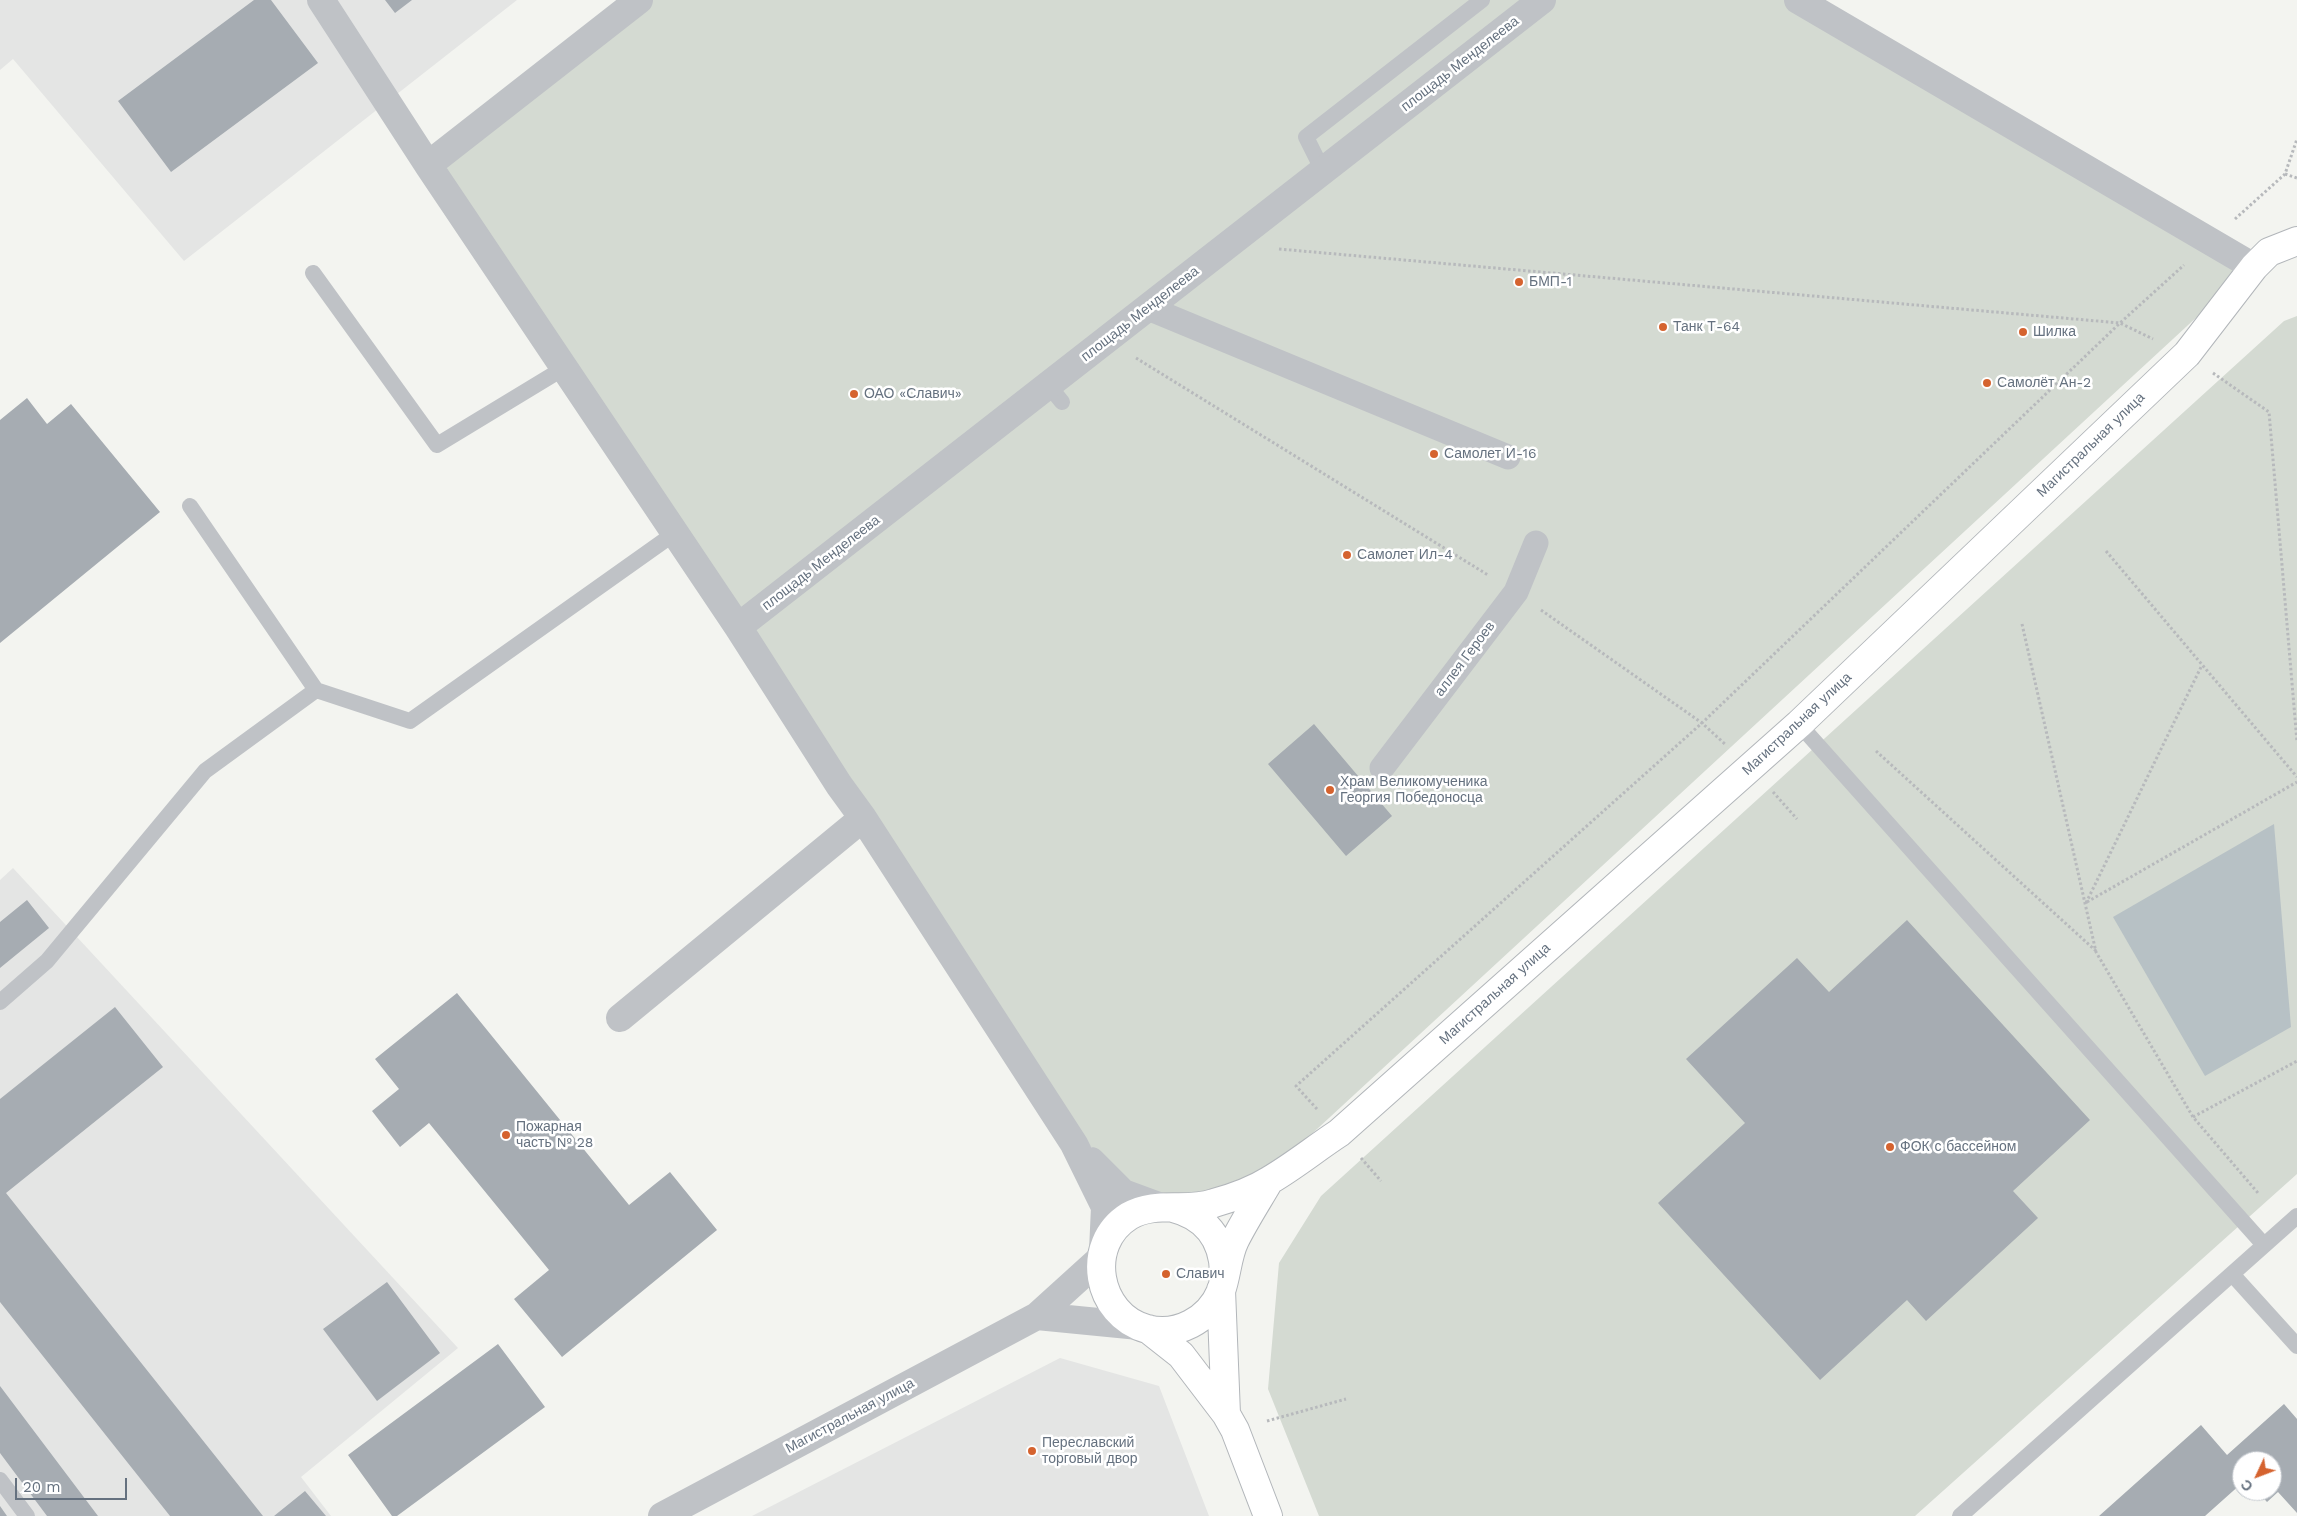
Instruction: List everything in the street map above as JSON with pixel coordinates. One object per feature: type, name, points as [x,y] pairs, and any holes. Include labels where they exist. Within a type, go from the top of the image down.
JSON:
[{"type":"main road","name":"Магистральная улица","points":[[1269,1181],[1339,1132],[1799,724],[2187,354],[2254,267],[2269,252],[2297,241]]},
{"type":"main road","points":[[1268,1516],[1230,1422],[1181,1355],[1126,1318],[1114,1307],[1105,1294],[1101,1279],[1102,1254],[1110,1236],[1121,1222],[1138,1212],[1166,1207],[1212,1204],[1269,1181]]},
{"type":"main road","points":[[1143,1328],[1172,1330],[1196,1321],[1206,1313],[1223,1282],[1234,1241],[1269,1181]]},
{"type":"main road","points":[[1166,1207],[1194,1215],[1212,1231],[1224,1259],[1223,1282],[1230,1422]]},
{"type":"street","points":[[321,0],[428,165],[738,627],[848,779],[863,818],[1074,1144],[1106,1207],[1102,1254]]},
{"type":"street","points":[[428,165],[639,0]]},
{"type":"street","name":"площадь Менделеева","points":[[738,627],[1055,394],[1107,340],[1542,0]]},
{"type":"street","points":[[1798,0],[2254,267]]},
{"type":"street","points":[[1148,308],[1508,457]]},
{"type":"street","name":"аллея Героев","points":[[1382,768],[1516,592],[1536,543]]},
{"type":"street","points":[[620,1018],[863,818]]},
{"type":"street","points":[[1074,1144],[1123,1192],[1166,1207]]},
{"type":"street","name":"Магистральная улица","points":[[662,1516],[1037,1316],[1102,1254]]},
{"type":"street","points":[[1037,1316],[1143,1328]]},
{"type":"lane","points":[[1323,171],[1306,137],[1482,0]]},
{"type":"lane","points":[[313,273],[437,445],[564,368]]},
{"type":"lane","points":[[190,506],[316,690],[410,721],[676,533]]},
{"type":"lane","points":[[0,1002],[47,961],[205,771],[316,690]]},
{"type":"lane","points":[[1799,724],[2264,1245]]},
{"type":"lane","points":[[1960,1516],[2292,1221]]},
{"type":"lane","points":[[2232,1274],[2297,1346]]},
{"type":"lane","points":[[0,1480],[27,1516]]},
{"type":"path","points":[[1381,1181],[1296,1086],[1702,723],[2120,324],[2285,174],[2297,138]]},
{"type":"path","points":[[2285,174],[2297,178]]},
{"type":"path","points":[[1229,244],[2120,324],[2187,354],[2269,412],[2297,742]]},
{"type":"path","points":[[1107,340],[1516,592],[1702,723],[1751,767],[1797,820]]},
{"type":"path","points":[[2106,551],[2297,777]]},
{"type":"path","points":[[2022,624],[2096,952]]},
{"type":"path","points":[[2086,903],[2202,665]]},
{"type":"path","points":[[1876,751],[2096,952],[2193,1117],[2292,1221]]},
{"type":"path","points":[[2086,903],[2297,782]]},
{"type":"path","points":[[2193,1117],[2297,1061]]},
{"type":"path","points":[[1230,1422],[1346,1400]]},
{"type":"shaded area","points":[[0,0],[517,0],[184,261],[13,59],[0,70]]},
{"type":"shaded area","points":[[639,0],[1796,0],[2251,267],[1277,1166],[1210,1196],[1172,1199],[1129,1184],[1082,1138],[428,165]]},
{"type":"shaded area","points":[[2297,316],[2297,1174],[1915,1516],[1319,1516],[1268,1389],[1279,1263],[1321,1196],[2284,321]]},
{"type":"shaded area","points":[[2274,824],[2291,1027],[2205,1076],[2113,917]]},
{"type":"shaded area","points":[[13,868],[458,1348],[301,1477],[331,1516],[0,1516],[0,880]]},
{"type":"shaded area","name":"Переславский торговый двор","points":[[1060,1358],[1159,1386],[1209,1516],[752,1516]]},
{"type":"building","points":[[254,0],[271,0],[318,63],[171,172],[118,101]]},
{"type":"building","points":[[385,0],[412,0],[395,13]]},
{"type":"building","points":[[27,398],[47,424],[71,404],[160,512],[0,643],[0,420]]},
{"type":"building","name":"Храм Великомученика Георгия Победоносца","points":[[1314,724],[1392,816],[1346,856],[1268,764]]},
{"type":"building","points":[[27,900],[49,928],[0,968],[0,922]]},
{"type":"building","name":"ФОК с бассейном","points":[[1907,920],[2090,1120],[2013,1191],[2038,1218],[1926,1321],[1907,1300],[1820,1380],[1658,1203],[1745,1123],[1686,1059],[1797,958],[1829,992]]},
{"type":"building","name":"Пожарная часть № 28","points":[[457,993],[629,1205],[670,1172],[717,1230],[562,1357],[514,1299],[549,1270],[429,1123],[400,1147],[372,1111],[399,1089],[375,1059]]},
{"type":"building","points":[[115,1007],[163,1067],[6,1193],[263,1516],[170,1516],[0,1302],[0,1099]]},
{"type":"building","points":[[387,1282],[440,1353],[377,1401],[323,1329]]},
{"type":"building","points":[[498,1344],[545,1407],[397,1516],[392,1516],[348,1455]]},
{"type":"building","points":[[0,1386],[98,1516],[47,1516],[0,1453]]},
{"type":"building","points":[[2284,1404],[2297,1419],[2297,1513],[2282,1496],[2282,1451],[2232,1451],[2232,1492],[2205,1516],[2099,1516],[2201,1425],[2227,1455]]},
{"type":"building","points":[[305,1491],[326,1516],[274,1516]]},
{"type":"building","points":[[0,1506],[7,1516],[0,1516]]},
{"type":"place","name":"БМП-1","points":[[1519,282]]},
{"type":"place","name":"Танк Т-64","points":[[1663,327]]},
{"type":"place","name":"Шилка","points":[[2023,332]]},
{"type":"place","name":"Самолёт Ан-2","points":[[1987,383]]},
{"type":"place","name":"ОАО «Славич»","points":[[854,394]]},
{"type":"place","name":"Самолет И-16","points":[[1434,454]]},
{"type":"place","name":"Самолет Ил-4","points":[[1347,555]]},
{"type":"place","name":"Храм Великомученика Георгия Победоносца","points":[[1330,790]]},
{"type":"place","name":"Пожарная часть № 28","points":[[506,1135]]},
{"type":"place","name":"ФОК с бассейном","points":[[1890,1147]]},
{"type":"place","name":"Славич","points":[[1166,1274]]},
{"type":"place","name":"Переславский торговый двор","points":[[1032,1451]]}]
